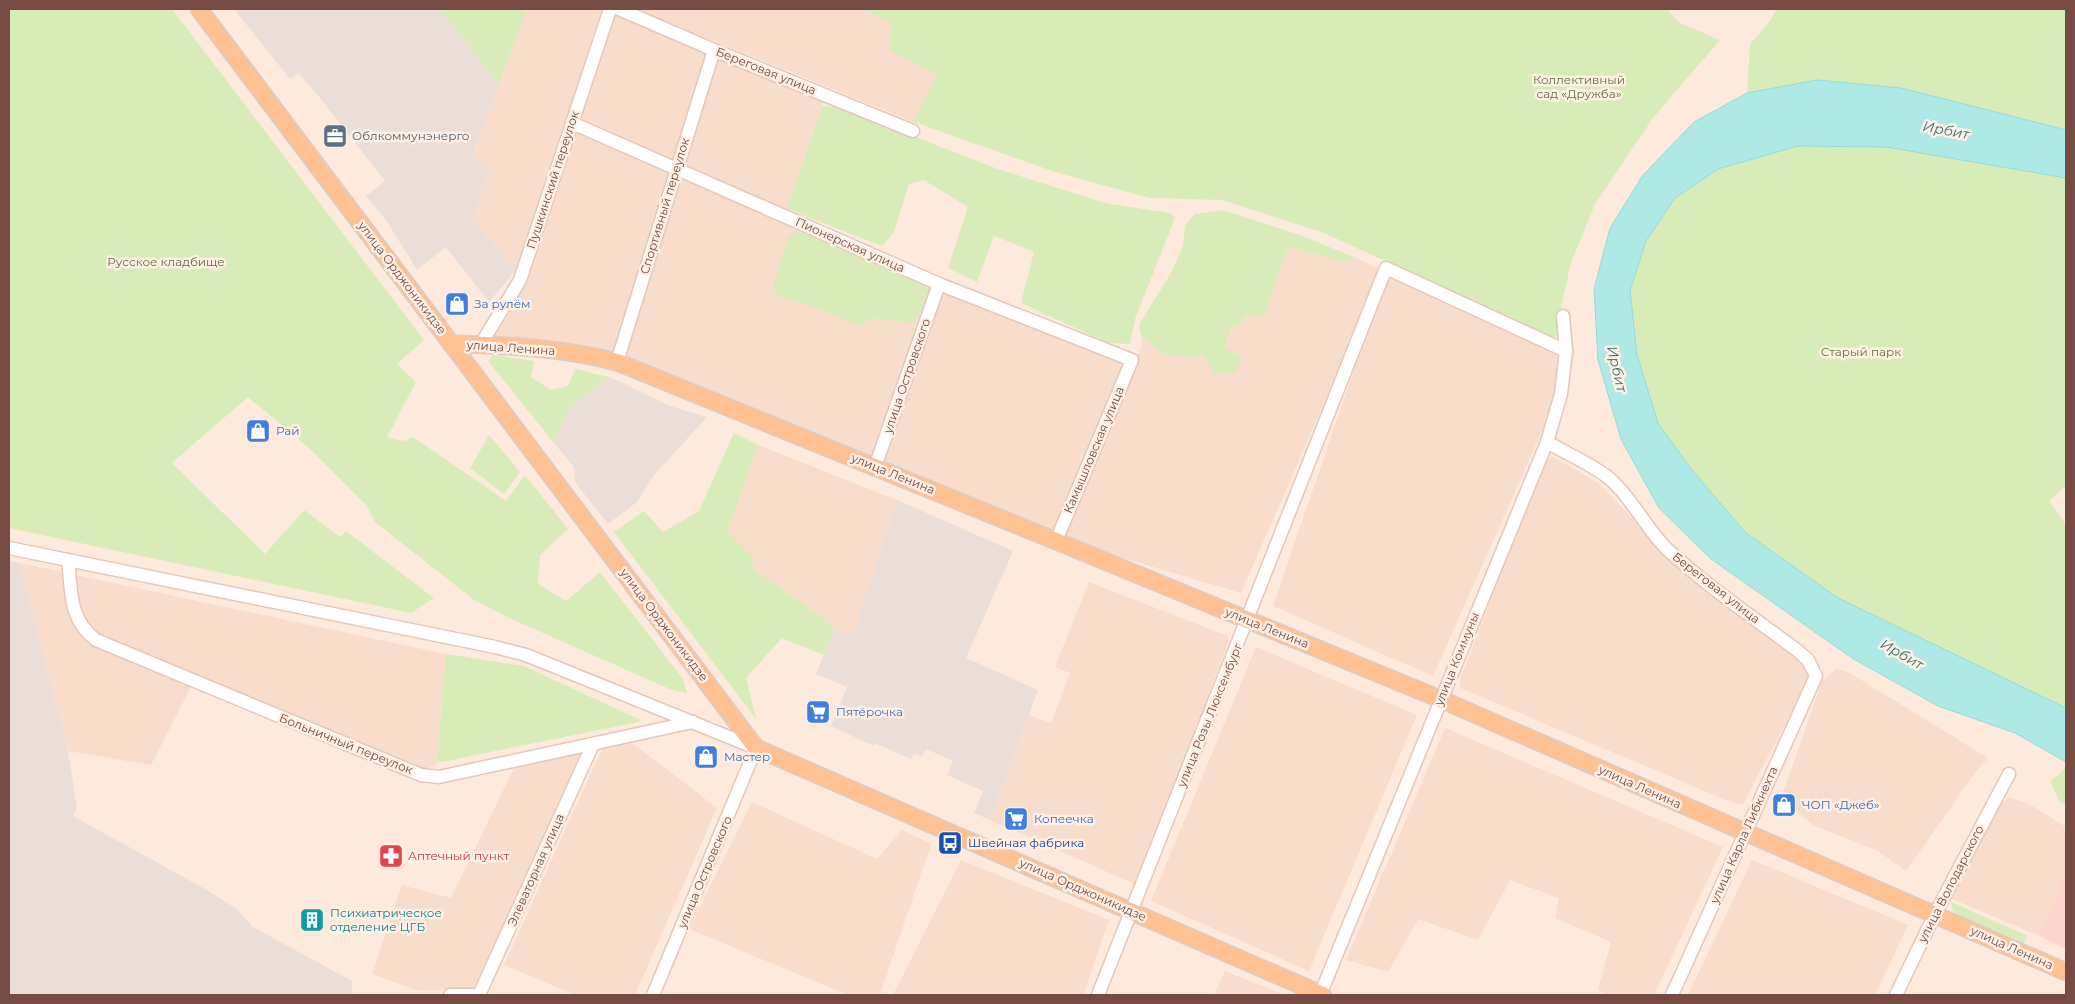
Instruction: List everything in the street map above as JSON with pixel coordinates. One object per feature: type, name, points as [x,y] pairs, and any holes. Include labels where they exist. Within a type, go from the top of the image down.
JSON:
[{"type":"main road","name":"улица Орджоникидзе","points":[[199,9],[756,748],[1321,995]]},
{"type":"main road","name":"улица Ленина","points":[[451,344],[528,347],[590,355],[617,362],[1056,540],[1440,700],[2066,972]]},
{"type":"street","name":"Пушкинский переулок","points":[[481,344],[520,280],[610,9]]},
{"type":"street","name":"Береговая улица","points":[[619,9],[913,131]]},
{"type":"street","name":"Спортивный переулок","points":[[617,362],[714,50]]},
{"type":"street","name":"Пионерская улица","points":[[572,123],[939,284],[1132,360]]},
{"type":"street","name":"улица Розы Люксембург","points":[[1098,995],[1386,268],[1566,351]]},
{"type":"street","name":"улица Островского","points":[[875,467],[939,284]]},
{"type":"street","name":"улица Коммуны","points":[[1321,995],[1547,442],[1561,394],[1566,351],[1563,316]]},
{"type":"street","name":"Камышловская улица","points":[[1056,540],[1132,360]]},
{"type":"street","name":"Береговая улица","points":[[1547,442],[1609,478],[1667,549],[1698,577],[1798,651],[1808,660],[1816,676]]},
{"type":"street","points":[[9,548],[495,647],[526,655],[756,748]]},
{"type":"street","name":"Больничный переулок","points":[[68,560],[74,612],[86,633],[96,640],[421,775],[439,777],[693,722]]},
{"type":"street","name":"улица Карла Либкнехта","points":[[1672,995],[1816,676]]},
{"type":"street","name":"Элеваторная улица","points":[[479,995],[593,744]]},
{"type":"street","name":"улица Островского","points":[[653,995],[756,748]]},
{"type":"street","name":"улица Володарского","points":[[1896,995],[1935,914],[2009,774]]},
{"type":"street","points":[[450,995],[473,995]]},
{"type":"shaded area","points":[[234,9],[440,9],[499,85],[473,156],[489,169],[472,221],[516,270],[489,302],[446,247],[417,270],[386,220],[366,196],[385,181],[312,88],[298,73],[290,79]]},
{"type":"shaded area","points":[[527,9],[618,9],[825,95],[785,216],[1131,361],[1055,537],[617,361],[483,343],[523,272],[516,270],[472,221],[489,169],[473,157]],"holes":[[[796,233],[820,238],[913,323],[874,318],[858,325],[809,305],[778,297]]]},
{"type":"shaded area","points":[[635,9],[862,9],[891,23],[890,51],[937,74],[914,122]]},
{"type":"shaded area","points":[[1290,247],[1340,261],[1353,260],[1354,257],[1382,270],[1241,593],[1059,539],[1142,345],[1141,336],[1161,353],[1191,357],[1203,353],[1213,373],[1233,325],[1244,317],[1265,313],[1285,255]]},
{"type":"shaded area","points":[[1388,271],[1562,352],[1558,395],[1433,676],[1273,606]]},
{"type":"shaded area","points":[[610,377],[670,406],[707,417],[654,475],[637,502],[608,524],[575,482],[574,467],[554,443],[569,407]]},
{"type":"shaded area","points":[[758,445],[897,500],[853,636],[834,629],[821,616],[753,570],[727,531]]},
{"type":"shaded area","points":[[1552,456],[1600,484],[1682,570],[1801,661],[1810,677],[1743,804],[1733,803],[1460,688],[1460,680],[1544,462]]},
{"type":"shaded area","name":"Швейная фабрика","points":[[897,500],[1013,551],[966,658],[1038,690],[990,820],[974,813],[983,791],[947,775],[953,761],[926,749],[922,757],[914,753],[911,759],[875,743],[874,746],[831,726],[847,687],[816,674],[834,629],[853,635]]},
{"type":"shaded area","points":[[9,561],[20,563],[68,751],[77,808],[73,816],[205,889],[237,909],[253,927],[352,981],[352,995],[9,995]]},
{"type":"shaded area","points":[[20,563],[446,654],[437,763],[423,772],[194,681],[151,765],[68,751]]},
{"type":"shaded area","points":[[1089,582],[1230,637],[1163,821],[1137,885],[990,820],[1029,715],[1051,723],[1070,673],[1055,667]]},
{"type":"shaded area","points":[[1256,647],[1417,715],[1309,971],[1151,901]]},
{"type":"shaded area","points":[[1836,669],[1848,672],[1988,758],[1974,774],[1906,871],[1876,850],[1815,826],[1781,799],[1822,681]]},
{"type":"shaded area","points":[[1445,728],[1723,847],[1654,995],[1608,995],[1598,990],[1611,942],[1555,918],[1559,898],[1510,880],[1478,940],[1418,919],[1388,972],[1346,960]]},
{"type":"shaded area","points":[[630,741],[717,808],[635,995],[575,995],[504,965],[603,747]]},
{"type":"shaded area","points":[[581,752],[473,991],[416,990],[372,974],[402,885],[451,898],[515,766]]},
{"type":"shaded area","points":[[2010,797],[2032,806],[2066,827],[2066,874],[2039,936],[1950,898],[2001,803]]},
{"type":"shaded area","points":[[752,802],[877,859],[902,830],[931,844],[880,995],[848,995],[689,929]]},
{"type":"shaded area","points":[[961,860],[1109,920],[1083,995],[893,995]]},
{"type":"shaded area","points":[[1752,860],[1908,925],[1875,995],[1688,995]]},
{"type":"shaded area","points":[[2066,874],[2066,949],[2039,936]]},
{"type":"shaded area","points":[[1225,971],[1284,995],[1214,995]]},
{"type":"green space","name":"Русское кладбище","points":[[9,9],[172,9],[424,340],[397,364],[416,382],[387,437],[403,441],[413,437],[506,501],[525,475],[568,529],[540,555],[538,584],[566,601],[600,572],[683,679],[687,693],[672,690],[507,617],[474,600],[375,522],[366,505],[309,448],[248,397],[172,463],[265,554],[304,510],[340,537],[346,531],[434,598],[411,613],[9,528]]},
{"type":"green space","points":[[440,9],[527,9],[499,85]]},
{"type":"green space","name":"Коллективный сад «Дружба»","points":[[862,9],[1667,9],[1680,23],[1720,40],[1653,118],[1595,204],[1571,263],[1561,307],[1557,336],[1552,338],[1324,233],[1222,200],[1150,198],[1055,172],[914,122],[937,74],[890,51],[891,23]]},
{"type":"green space","points":[[1776,9],[2066,9],[2066,130],[1901,88],[1817,80],[1747,93],[1750,44],[1770,21]]},
{"type":"green space","points":[[822,106],[838,107],[998,169],[1105,203],[1170,213],[1175,218],[1135,319],[1130,344],[1108,343],[1021,303],[1034,252],[994,236],[977,282],[948,268],[968,207],[924,180],[909,184],[894,232],[882,246],[787,209]]},
{"type":"green space","name":"Старый парк","points":[[1798,146],[1886,147],[2066,178],[2066,486],[2049,501],[2066,525],[2066,708],[1838,598],[1746,533],[1691,469],[1658,423],[1637,355],[1630,290],[1646,241],[1675,198],[1718,169]]},
{"type":"green space","points":[[1223,210],[1300,235],[1354,257],[1353,260],[1340,261],[1290,247],[1285,255],[1265,314],[1244,317],[1240,326],[1232,325],[1224,348],[1241,356],[1236,374],[1213,373],[1203,354],[1191,357],[1161,353],[1141,336],[1139,325],[1171,273],[1183,246],[1185,225],[1195,214]]},
{"type":"green space","points":[[796,232],[820,238],[924,282],[931,290],[929,301],[913,323],[874,318],[858,325],[809,305],[778,297],[773,286],[788,238]]},
{"type":"green space","points":[[493,355],[534,361],[531,377],[551,390],[568,386],[575,369],[610,377],[569,407],[554,443],[488,361]]},
{"type":"green space","points":[[734,433],[758,445],[727,531],[752,557],[754,570],[821,616],[834,629],[824,655],[782,638],[746,678],[756,719],[614,532],[644,511],[663,532],[699,511]]},
{"type":"green space","points":[[489,435],[520,472],[504,494],[470,468]]},
{"type":"green space","points":[[446,654],[524,666],[643,721],[437,763]]},
{"type":"green space","points":[[2066,768],[2066,805],[2059,801],[2050,781]]},
{"type":"green space","points":[[1951,902],[2028,936],[2024,943],[1958,915],[1953,911]]},
{"type":"water","name":"Ирбит","points":[[1817,80],[1901,88],[2066,130],[2066,178],[1886,147],[1798,146],[1718,169],[1675,198],[1646,241],[1630,290],[1637,355],[1658,423],[1691,469],[1746,533],[1838,598],[2066,708],[2066,762],[2015,733],[1938,706],[1852,658],[1711,559],[1659,508],[1621,439],[1598,360],[1594,289],[1610,228],[1643,175],[1694,122],[1747,93]]},
{"type":"place","name":"Облкоммунэнерго","points":[[335,136]]},
{"type":"place","name":"За рулём","points":[[457,304]]},
{"type":"place","name":"Рай","points":[[258,431]]},
{"type":"place","name":"Пятёрочка","points":[[818,712]]},
{"type":"place","name":"Мастер","points":[[706,757]]},
{"type":"place","name":"ЧОП «Джеб»","points":[[1784,805]]},
{"type":"place","name":"Копеечка","points":[[1016,819]]},
{"type":"place","name":"Швейная фабрика","points":[[950,843]]},
{"type":"place","name":"Аптечный пункт","points":[[391,856]]},
{"type":"place","name":"Психиатрическое отделение ЦГБ","points":[[312,920]]}]
